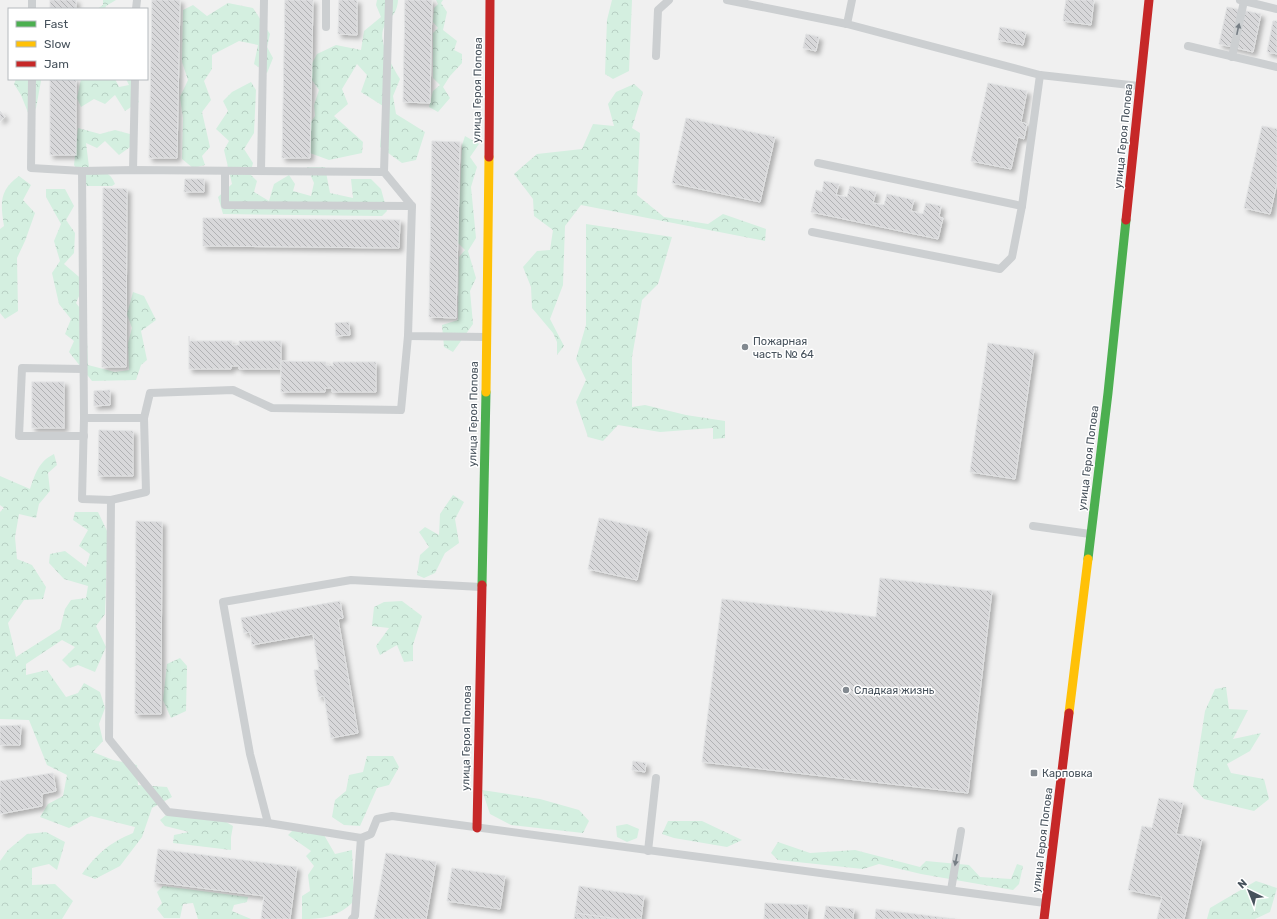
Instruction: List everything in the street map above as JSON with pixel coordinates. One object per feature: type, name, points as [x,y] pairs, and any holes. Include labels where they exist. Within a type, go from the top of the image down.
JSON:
[{"type":"street","name":"улица Героя Попова","points":[[476,828],[487,337],[490,0]]},
{"type":"street","name":"улица Героя Попова","points":[[1044,919],[1108,393],[1149,0]]},
{"type":"lane","points":[[261,171],[264,0]]},
{"type":"lane","points":[[326,0],[326,27]]},
{"type":"lane","points":[[82,171],[84,436],[82,499],[112,500],[146,492],[144,418],[150,393],[233,390],[272,408],[401,410],[408,336],[412,206],[384,172],[389,0]]},
{"type":"lane","points":[[656,56],[658,10],[669,0]]},
{"type":"lane","points":[[727,0],[847,24],[1040,75],[1140,86]]},
{"type":"lane","points":[[847,24],[852,0]]},
{"type":"lane","points":[[1232,57],[1242,0],[1277,9]]},
{"type":"lane","points":[[1188,46],[1277,66]]},
{"type":"lane","points":[[812,232],[1000,269],[1012,257],[1022,206],[1040,75]]},
{"type":"lane","points":[[32,80],[31,168],[82,171],[225,170],[384,172]]},
{"type":"lane","points":[[133,170],[135,80]]},
{"type":"lane","points":[[818,163],[1022,206]]},
{"type":"lane","points":[[225,170],[224,205],[412,206]]},
{"type":"lane","points":[[408,336],[487,337]]},
{"type":"lane","points":[[83,369],[22,368],[19,436],[84,436]]},
{"type":"lane","points":[[84,418],[144,418]]},
{"type":"lane","points":[[112,500],[108,739],[168,812],[268,823],[361,838],[371,834],[377,819],[392,816],[1046,903]]},
{"type":"lane","points":[[1033,526],[1091,534]]},
{"type":"lane","points":[[268,823],[250,754],[223,602],[351,580],[482,587]]},
{"type":"lane","points":[[648,851],[656,778]]},
{"type":"lane","points":[[951,890],[961,831]]},
{"type":"lane","points":[[352,919],[355,916],[361,838]]},
{"type":"green space","points":[[103,0],[116,0],[105,8],[98,8],[103,5]]},
{"type":"green space","points":[[377,0],[398,0],[395,12],[384,27],[382,33],[387,54],[400,79],[393,96],[396,114],[425,132],[416,160],[402,163],[380,147],[383,106],[361,92],[367,75],[357,64],[342,89],[348,104],[334,116],[363,142],[362,153],[329,160],[299,149],[304,132],[315,116],[314,105],[319,90],[307,73],[317,54],[336,45],[361,50],[364,31],[381,17],[376,5]]},
{"type":"green space","points":[[436,0],[443,0],[441,3],[447,12],[443,30],[457,41],[454,50],[462,54],[462,63],[450,76],[443,87],[450,98],[438,112],[429,107],[433,91],[440,85],[433,78],[433,33],[438,28],[433,22],[434,8],[438,4]]},
{"type":"green space","points":[[612,0],[632,0],[629,71],[613,79],[605,74],[607,20]]},
{"type":"green space","points":[[228,3],[253,8],[270,34],[267,47],[273,58],[267,73],[254,64],[258,45],[239,41],[212,55],[212,69],[204,81],[211,100],[202,112],[210,147],[202,156],[205,165],[193,168],[182,159],[183,118],[180,97],[188,80],[182,62],[183,10],[193,5],[207,16]]},
{"type":"green space","points":[[16,80],[41,81],[36,108],[29,115],[21,95],[14,84]]},
{"type":"green space","points":[[81,80],[116,80],[119,87],[129,85],[126,80],[136,80],[132,88],[139,102],[125,111],[115,95],[105,104],[94,99],[81,107],[77,98]]},
{"type":"green space","points":[[251,82],[256,90],[254,133],[244,149],[253,163],[250,174],[257,181],[254,192],[269,201],[274,184],[289,175],[295,184],[293,191],[311,196],[314,183],[307,167],[325,167],[330,193],[353,198],[351,179],[371,179],[381,189],[387,211],[382,216],[223,214],[218,197],[232,184],[224,150],[229,141],[216,129],[228,111],[223,101],[232,92]]},
{"type":"green space","points":[[634,84],[643,92],[632,128],[640,133],[637,195],[664,217],[708,224],[723,214],[766,229],[765,241],[581,205],[565,226],[563,285],[550,319],[564,346],[557,355],[557,342],[553,333],[532,308],[531,287],[523,267],[537,251],[550,250],[553,230],[534,216],[533,199],[514,174],[537,154],[582,149],[593,124],[614,126],[608,104],[616,92]]},
{"type":"green space","points":[[78,128],[100,134],[115,130],[130,134],[130,147],[119,155],[105,141],[97,148],[86,143],[89,167],[101,170],[108,174],[115,184],[112,186],[87,186],[74,165]]},
{"type":"green space","points":[[465,136],[479,144],[470,157],[477,167],[471,187],[476,238],[468,251],[476,278],[470,291],[473,324],[453,352],[444,347],[442,325],[458,320],[459,257],[465,250],[458,243],[462,145]]},
{"type":"green space","points":[[19,176],[31,185],[23,200],[35,213],[17,258],[18,311],[5,319],[0,313],[0,229],[4,226],[2,203],[8,186]]},
{"type":"green space","points":[[46,189],[65,189],[74,206],[66,220],[75,233],[74,253],[64,264],[85,282],[76,303],[86,316],[88,365],[115,372],[129,370],[128,343],[132,328],[127,314],[133,292],[144,296],[156,320],[141,331],[147,360],[141,365],[136,380],[92,381],[69,352],[74,341],[65,334],[71,319],[59,304],[52,273],[60,261],[54,241],[61,224],[46,197]]},
{"type":"green space","points":[[586,224],[672,237],[658,284],[642,300],[632,357],[632,407],[645,405],[686,415],[725,421],[725,438],[713,439],[713,428],[660,432],[618,425],[603,441],[588,437],[576,402],[586,380],[576,359],[586,325]]},
{"type":"green space","points":[[54,454],[57,465],[48,473],[50,491],[39,504],[36,518],[19,514],[15,537],[17,559],[32,565],[46,587],[43,599],[24,600],[8,623],[16,657],[60,629],[65,609],[71,600],[86,598],[88,586],[64,579],[49,563],[50,554],[65,551],[86,567],[90,554],[79,546],[88,530],[73,520],[75,512],[98,512],[108,533],[105,614],[96,626],[106,647],[95,672],[78,665],[70,668],[62,660],[75,647],[62,640],[26,664],[26,675],[47,670],[66,697],[78,693],[84,683],[100,692],[105,708],[99,724],[103,741],[93,752],[113,760],[137,765],[138,785],[167,787],[172,797],[152,808],[142,837],[120,866],[95,879],[82,874],[104,850],[110,845],[133,833],[135,827],[91,816],[69,828],[40,817],[48,804],[63,796],[67,775],[47,765],[29,720],[0,719],[0,512],[4,508],[0,505],[0,476],[30,489],[41,464]]},
{"type":"green space","points":[[453,495],[464,502],[455,519],[459,543],[445,553],[435,573],[424,578],[417,575],[420,555],[429,547],[419,532],[425,527],[439,535],[440,514]]},
{"type":"green space","points":[[402,601],[422,616],[413,645],[413,661],[404,662],[397,645],[380,655],[376,646],[389,628],[372,626],[374,607],[384,602]]},
{"type":"green space","points":[[180,658],[187,666],[186,711],[171,718],[163,700],[167,664]]},
{"type":"green space","points":[[1226,687],[1229,709],[1248,710],[1233,739],[1261,733],[1250,751],[1227,764],[1231,773],[1264,779],[1269,799],[1254,811],[1204,799],[1193,787],[1205,711],[1215,689]]},
{"type":"green space","points":[[367,756],[393,756],[399,767],[389,785],[377,788],[360,826],[344,825],[332,817],[335,800],[346,791],[349,775],[363,772]]},
{"type":"green space","points":[[482,790],[540,799],[579,810],[589,821],[583,833],[511,825],[490,814]]},
{"type":"green space","points":[[166,815],[214,815],[233,826],[231,850],[173,843],[174,835],[189,832],[165,826],[160,820]]},
{"type":"green space","points":[[668,821],[702,821],[742,840],[727,847],[674,838],[662,834]]},
{"type":"green space","points":[[627,824],[639,829],[637,838],[627,842],[617,837],[616,826]]},
{"type":"green space","points":[[293,830],[324,835],[335,854],[352,850],[354,901],[342,911],[323,918],[302,919],[302,896],[310,891],[308,875],[314,866],[306,856],[311,851],[288,835]]},
{"type":"green space","points":[[46,832],[65,842],[57,870],[49,864],[32,868],[32,885],[55,884],[73,901],[62,919],[0,919],[0,861],[8,850],[27,834]]},
{"type":"green space","points":[[778,842],[810,853],[855,850],[920,867],[926,861],[969,865],[980,877],[1011,879],[1017,864],[1023,866],[1019,884],[1013,890],[921,874],[879,864],[863,869],[778,860],[771,853]]},
{"type":"green space","points":[[1256,881],[1277,888],[1270,912],[1255,919],[1207,919],[1210,908]]},
{"type":"green space","points":[[163,886],[248,897],[247,902],[234,905],[232,911],[251,919],[198,919],[193,903],[183,904],[180,918],[164,918],[157,909],[162,903],[157,892]]},
{"type":"building","points":[[50,0],[76,0],[76,8],[50,8]]},
{"type":"building","points":[[152,0],[180,0],[177,158],[149,158]]},
{"type":"building","points":[[285,0],[313,0],[310,158],[282,158]]},
{"type":"building","points":[[339,0],[357,0],[357,35],[338,34]]},
{"type":"building","points":[[405,0],[432,0],[430,103],[403,102]]},
{"type":"building","points":[[1066,0],[1094,0],[1091,25],[1063,21]]},
{"type":"building","points":[[1227,7],[1261,14],[1253,52],[1219,44]]},
{"type":"building","points":[[1273,21],[1277,21],[1277,54],[1267,52]]},
{"type":"building","points":[[1000,27],[1026,32],[1023,45],[998,40]]},
{"type":"building","points":[[806,34],[819,37],[816,51],[803,48]]},
{"type":"building","points":[[50,80],[76,80],[76,155],[50,155]]},
{"type":"building","points":[[988,83],[1027,91],[1021,122],[1027,124],[1024,139],[1018,137],[1011,169],[971,161]]},
{"type":"building","points":[[0,111],[5,117],[0,121]]},
{"type":"building","points":[[686,118],[775,137],[760,202],[672,183]]},
{"type":"building","points":[[1262,126],[1277,129],[1277,183],[1270,214],[1244,208]]},
{"type":"building","points":[[432,141],[460,142],[456,318],[429,317]]},
{"type":"building","points":[[185,179],[204,179],[204,192],[184,192]]},
{"type":"building","points":[[824,181],[839,184],[836,195],[847,197],[850,186],[876,192],[873,203],[884,205],[887,194],[914,200],[911,211],[923,214],[926,203],[941,206],[939,217],[943,218],[938,239],[811,212],[816,190],[822,192]]},
{"type":"building","points":[[103,188],[127,189],[126,367],[102,367]]},
{"type":"building","points":[[203,218],[400,220],[399,248],[203,246]]},
{"type":"building","points":[[349,322],[350,335],[336,336],[335,323]]},
{"type":"building","points":[[189,341],[232,341],[232,345],[239,345],[239,341],[281,341],[281,369],[239,369],[239,366],[231,366],[231,369],[189,369]]},
{"type":"building","points":[[988,343],[1034,350],[1015,479],[970,472]]},
{"type":"building","points":[[281,361],[326,362],[326,365],[333,366],[333,362],[376,362],[376,392],[332,392],[332,388],[325,388],[325,392],[281,392]]},
{"type":"building","points":[[32,382],[64,382],[64,428],[32,428]]},
{"type":"building","points":[[110,390],[110,405],[94,406],[94,391]]},
{"type":"building","points":[[99,430],[133,431],[133,476],[98,476]]},
{"type":"building","points":[[599,518],[648,529],[637,580],[588,569]]},
{"type":"building","points":[[136,521],[162,522],[161,714],[135,714]]},
{"type":"building","name":"Сладкая жизнь","points":[[880,578],[992,591],[968,793],[702,762],[722,599],[876,617]]},
{"type":"building","points":[[340,601],[343,618],[338,619],[358,733],[331,738],[324,696],[319,697],[314,670],[319,670],[313,634],[252,645],[250,632],[244,633],[241,618]]},
{"type":"building","points":[[21,725],[20,745],[0,745],[0,726]]},
{"type":"building","points":[[633,761],[646,763],[645,772],[632,770]]},
{"type":"building","points":[[53,773],[56,791],[42,794],[42,806],[0,814],[0,781]]},
{"type":"building","points":[[1159,798],[1183,803],[1176,834],[1202,839],[1184,919],[1157,919],[1162,897],[1128,890],[1142,826],[1152,828]]},
{"type":"building","points":[[158,849],[297,867],[290,919],[261,919],[264,896],[154,882]]},
{"type":"building","points":[[386,853],[436,862],[426,919],[374,919]]},
{"type":"building","points":[[452,868],[505,876],[500,909],[447,901]]},
{"type":"building","points":[[579,886],[644,896],[641,919],[617,919],[575,913]]},
{"type":"building","points":[[765,903],[808,905],[807,919],[764,919]]},
{"type":"building","points":[[826,906],[854,909],[853,919],[824,919]]},
{"type":"building","points":[[876,909],[955,919],[875,919]]},
{"type":"building","points":[[575,913],[612,918],[612,919],[574,919]]},
{"type":"traffic: fast","points":[[1088,559],[1108,393],[1126,220]]},
{"type":"traffic: fast","points":[[482,585],[486,392]]},
{"type":"traffic: slow","points":[[486,392],[489,157]]},
{"type":"traffic: slow","points":[[1069,713],[1088,559]]},
{"type":"traffic: jam","points":[[489,157],[490,0]]},
{"type":"traffic: jam","points":[[1126,220],[1149,0]]},
{"type":"traffic: jam","points":[[477,828],[482,585]]},
{"type":"traffic: jam","points":[[1044,919],[1069,713]]},
{"type":"place","name":"Пожарная часть № 64","points":[[745,347]]},
{"type":"place","name":"Сладкая жизнь","points":[[846,690]]},
{"type":"place","name":"Карповка","points":[[1034,773]]}]
